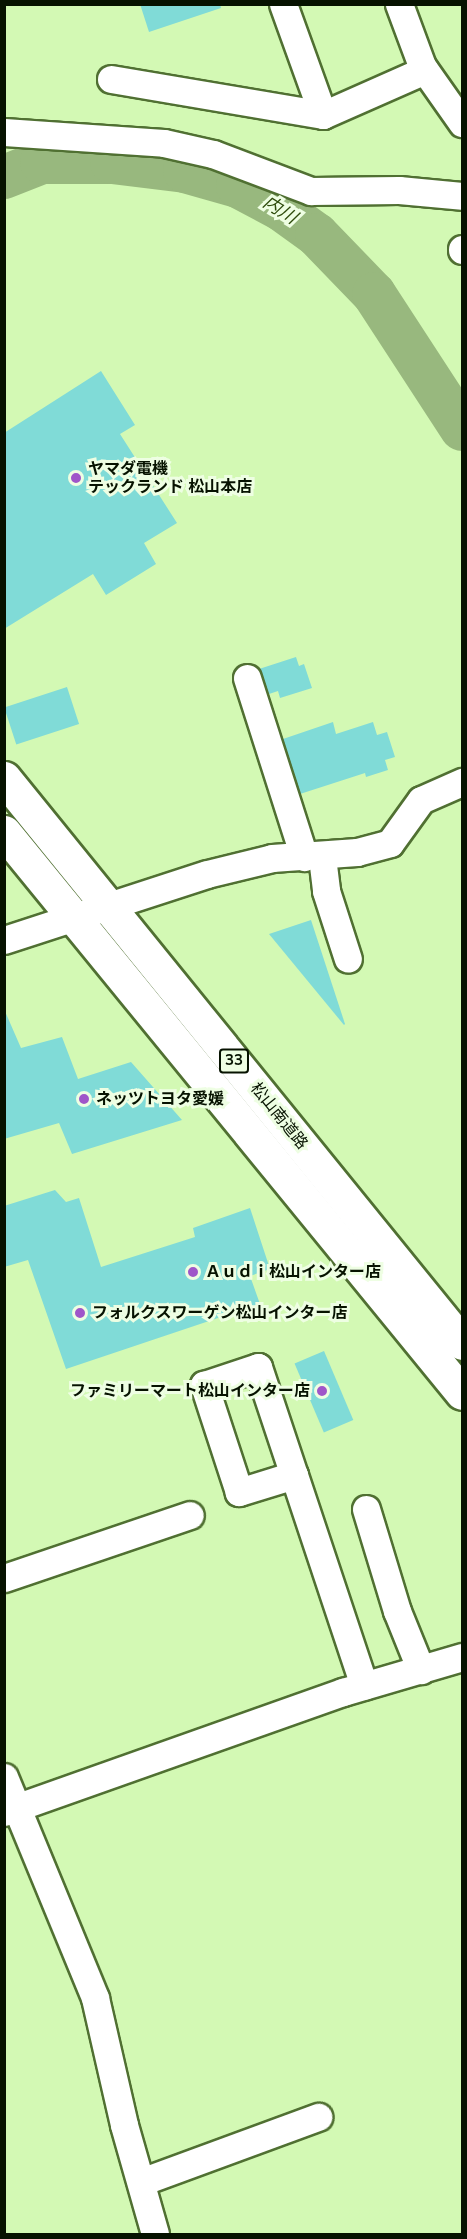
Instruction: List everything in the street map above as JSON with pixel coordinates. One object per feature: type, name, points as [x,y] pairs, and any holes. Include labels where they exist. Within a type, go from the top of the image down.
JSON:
[{"type":"highway","name":"松山南道路","points":[[4,778],[462,1343]]},
{"type":"highway","name":"松山南道路","points":[[4,832],[462,1393]]},
{"type":"street","points":[[283,4],[323,115]]},
{"type":"street","points":[[399,4],[425,70],[462,123]]},
{"type":"street","points":[[111,79],[323,115],[425,70]]},
{"type":"street","points":[[4,132],[164,143],[213,154],[311,191],[399,190],[462,196]]},
{"type":"street","points":[[247,678],[326,891],[348,959]]},
{"type":"street","points":[[4,940],[207,874],[272,858],[313,857],[390,843],[421,800],[462,782]]},
{"type":"street","points":[[294,1475],[239,1492],[204,1385],[258,1367],[294,1475],[364,1686]]},
{"type":"street","points":[[366,1509],[397,1611],[421,1670]]},
{"type":"street","points":[[4,1578],[190,1515]]},
{"type":"street","points":[[10,1810],[364,1686],[462,1657]]},
{"type":"street","points":[[4,1777],[10,1810],[95,1998],[155,2235]]},
{"type":"street","points":[[141,2182],[318,2117]]},
{"type":"building","points":[[140,4],[220,4],[221,8],[149,32]]},
{"type":"building","name":"ヤマダ電機 テックランド 松山本店","points":[[101,371],[135,425],[120,434],[177,523],[144,543],[156,564],[106,595],[93,574],[4,629],[4,433]]},
{"type":"building","points":[[296,657],[299,666],[304,664],[312,688],[280,698],[278,691],[269,694],[259,669]]},
{"type":"building","points":[[67,687],[79,724],[16,744],[4,707]]},
{"type":"building","points":[[333,722],[336,734],[373,722],[377,735],[387,732],[395,757],[385,760],[388,770],[366,777],[365,773],[300,794],[283,739]]},
{"type":"building","points":[[311,920],[345,1024],[344,1025],[269,934]]},
{"type":"building","name":"ネッツトヨタ愛媛","points":[[4,1009],[21,1048],[62,1037],[78,1079],[131,1062],[182,1120],[72,1154],[59,1123],[4,1139]]},
{"type":"building","points":[[55,1190],[66,1202],[79,1198],[101,1267],[195,1237],[193,1228],[250,1208],[270,1269],[250,1276],[260,1304],[66,1369],[28,1260],[4,1267],[4,1206]]},
{"type":"building","name":"ファミリーマート松山インター店","points":[[324,1351],[353,1420],[324,1433],[295,1364]]},
{"type":"waterway","name":"内川","points":[[4,177],[42,162],[112,162],[185,171],[238,186],[281,209],[317,235],[374,294],[462,429]]},
{"type":"place","name":"ヤマダ電機 テックランド 松山本店","points":[[76,478]]},
{"type":"place","name":"ネッツトヨタ愛媛","points":[[84,1099]]},
{"type":"place","name":"Ａｕｄｉ松山インター店","points":[[193,1272]]},
{"type":"place","name":"フォルクスワーゲン松山インター店","points":[[80,1313]]},
{"type":"place","name":"ファミリーマート松山インター店","points":[[322,1391]]}]
